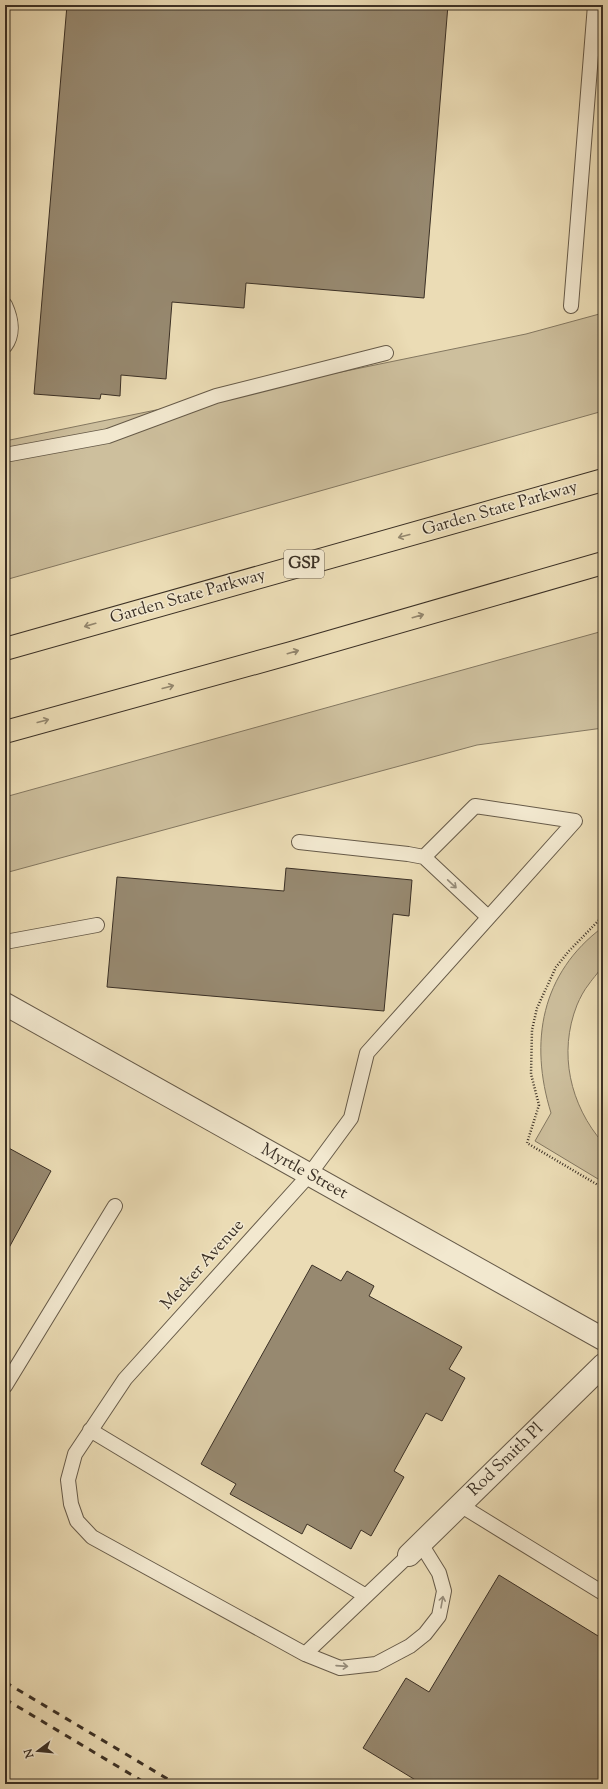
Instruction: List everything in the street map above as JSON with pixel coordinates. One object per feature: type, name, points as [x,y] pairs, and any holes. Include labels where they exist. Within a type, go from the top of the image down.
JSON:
[{"type":"highway","name":"Garden State Parkway","points":[[5,649],[603,480]]},
{"type":"highway","points":[[5,732],[284,655],[603,563]]},
{"type":"street","name":"Myrtle Street","points":[[5,1004],[603,1339]]},
{"type":"street","name":"Rod Smith Pl","points":[[415,1549],[603,1365]]},
{"type":"lane","points":[[571,306],[595,5]]},
{"type":"lane","points":[[5,305],[9,314],[11,331],[5,346]]},
{"type":"lane","points":[[5,455],[108,436],[216,396],[386,353]]},
{"type":"lane","name":"Meeker Avenue","points":[[415,1549],[439,1573],[444,1591],[439,1616],[426,1634],[410,1646],[376,1664],[340,1668],[305,1654],[92,1537],[77,1521],[71,1504],[68,1480],[75,1454],[125,1379],[309,1175],[351,1118],[367,1053],[575,821],[475,806],[424,857]]},
{"type":"lane","points":[[300,842],[424,857],[488,917]]},
{"type":"lane","points":[[5,942],[97,925]]},
{"type":"lane","points":[[5,1386],[115,1206]]},
{"type":"lane","points":[[90,1430],[366,1596]]},
{"type":"lane","points":[[460,1505],[603,1593]]},
{"type":"lane","points":[[305,1654],[415,1549]]},
{"type":"path","points":[[603,916],[569,951],[556,967],[537,1008],[532,1030],[531,1074],[539,1105],[527,1143],[603,1188]]},
{"type":"shaded area","points":[[603,313],[603,411],[5,580],[5,441],[526,334]]},
{"type":"shaded area","points":[[603,631],[603,728],[477,745],[5,873],[5,797]]},
{"type":"shaded area","points":[[603,927],[603,964],[585,989],[577,1005],[571,1023],[568,1041],[568,1060],[570,1078],[582,1112],[603,1143],[603,1182],[535,1141],[551,1113],[544,1087],[541,1060],[541,1035],[546,1011],[554,987],[566,965],[582,945]]},
{"type":"building","points":[[67,5],[448,5],[424,298],[246,283],[244,308],[172,302],[166,379],[121,375],[120,396],[101,394],[100,399],[34,394]]},
{"type":"building","points":[[286,868],[412,880],[409,916],[393,914],[384,1011],[107,987],[117,877],[284,891]]},
{"type":"building","points":[[5,1146],[51,1171],[5,1255]]},
{"type":"building","points":[[312,1265],[341,1281],[347,1271],[374,1286],[369,1296],[462,1347],[449,1369],[465,1378],[442,1421],[426,1413],[394,1471],[404,1477],[371,1536],[361,1530],[351,1549],[307,1524],[302,1534],[230,1494],[236,1484],[201,1464]]},
{"type":"building","points":[[499,1575],[603,1639],[603,1784],[422,1784],[363,1748],[406,1678],[429,1692]]},
{"type":"railway","points":[[5,1682],[176,1784]]},
{"type":"railway","points":[[5,1699],[147,1784]]}]
